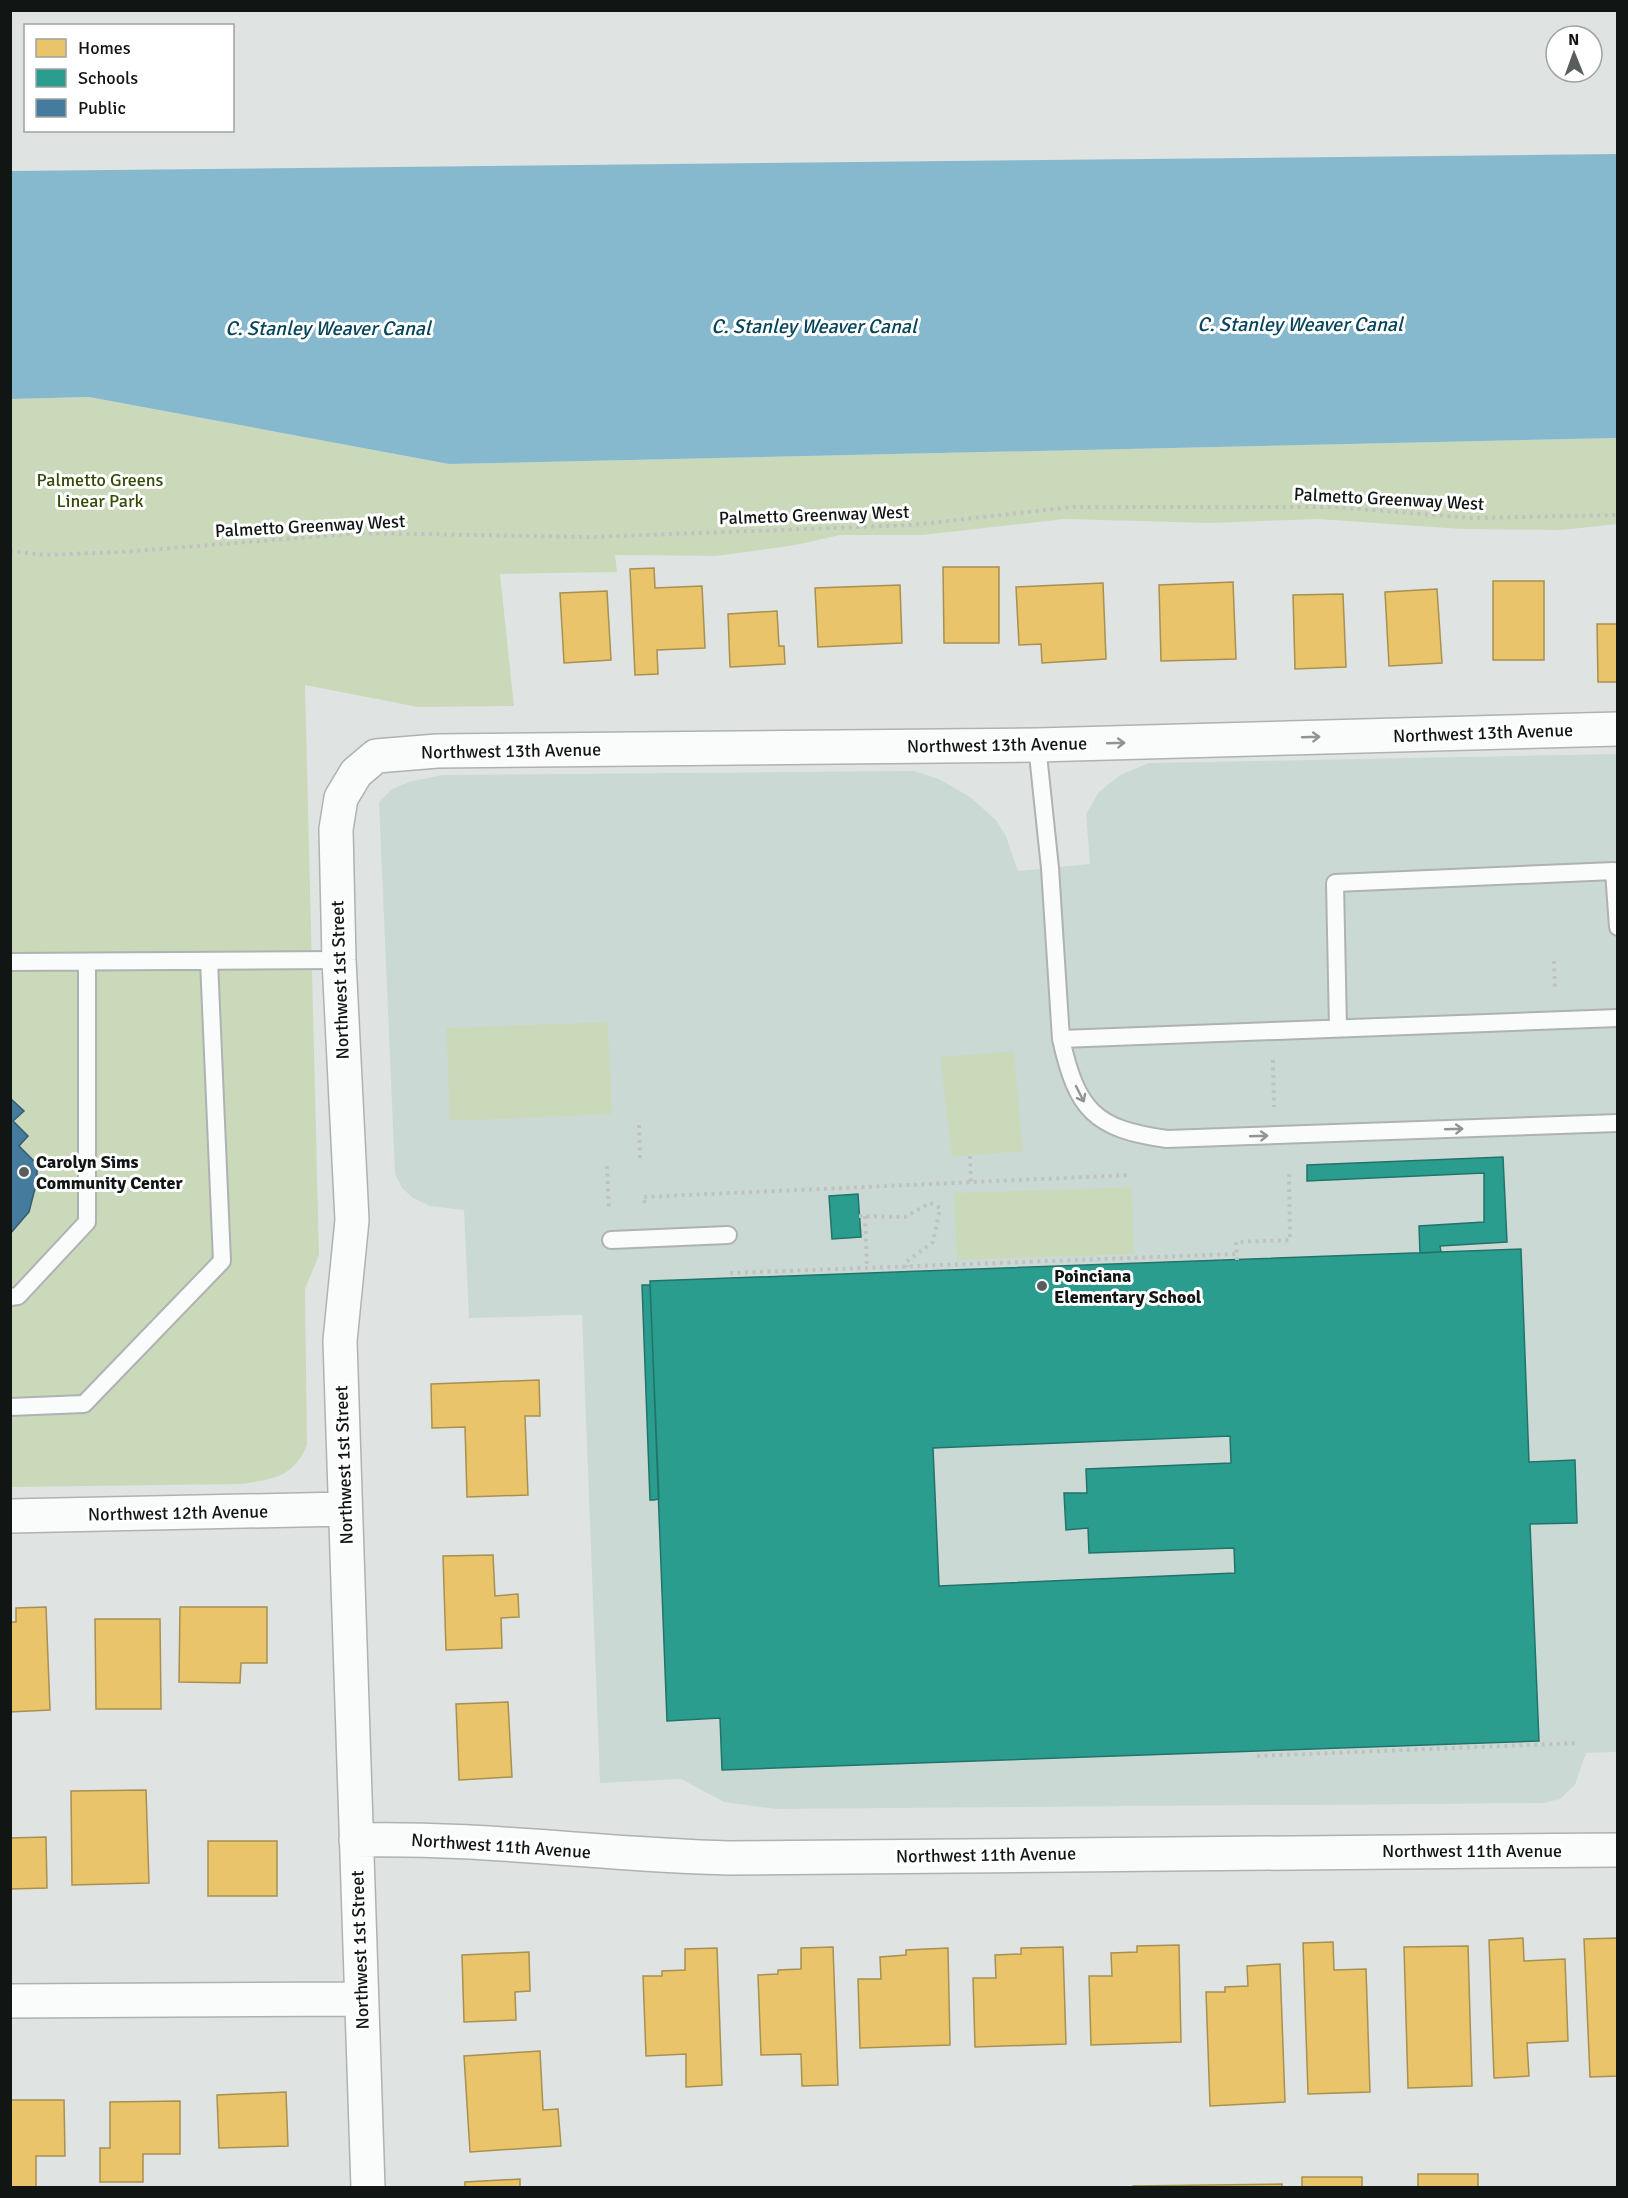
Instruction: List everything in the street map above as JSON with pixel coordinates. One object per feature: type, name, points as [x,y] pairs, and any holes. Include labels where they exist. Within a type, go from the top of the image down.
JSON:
[{"type":"street","name":"Northwest 13th Avenue","points":[[376,756],[437,751],[1037,745],[1617,729]]},
{"type":"street","name":"Northwest 1st Street","points":[[368,2187],[340,1341],[352,1220],[339,960],[336,829],[341,798],[356,773],[376,756]]},
{"type":"street","name":"Northwest 12th Avenue","points":[[10,1516],[345,1509]]},
{"type":"street","name":"Northwest 11th Avenue","points":[[356,1840],[497,1842],[648,1856],[729,1858],[1617,1850]]},
{"type":"street","points":[[10,2001],[361,1999]]},
{"type":"lane","points":[[1037,745],[1050,868],[1061,1039],[1068,1066],[1082,1101],[1096,1116],[1130,1134],[1167,1139],[1617,1123]]},
{"type":"lane","points":[[1338,1028],[1335,883],[1614,871],[1617,927]]},
{"type":"lane","points":[[10,962],[339,960]]},
{"type":"lane","points":[[10,1407],[84,1404],[222,1261],[209,961]]},
{"type":"lane","points":[[10,1297],[18,1296],[87,1222],[87,962]]},
{"type":"lane","points":[[1061,1039],[1617,1018]]},
{"type":"lane","points":[[611,1240],[728,1235]]},
{"type":"path","name":"Palmetto Greenway West","points":[[10,551],[44,555],[122,552],[360,533],[592,537],[876,526],[1073,507],[1335,507],[1473,518],[1617,515]]},
{"type":"path","points":[[1554,961],[1555,993]]},
{"type":"path","points":[[1273,1051],[1274,1110]]},
{"type":"path","points":[[639,1125],[640,1159]]},
{"type":"path","points":[[969,1156],[971,1183]]},
{"type":"path","points":[[607,1166],[609,1205]]},
{"type":"path","points":[[1237,1260],[1236,1242],[1290,1240],[1289,1172]]},
{"type":"path","points":[[645,1203],[643,1197],[1129,1175]]},
{"type":"path","points":[[859,1216],[905,1217],[930,1203],[940,1208],[933,1242],[906,1262],[907,1267]]},
{"type":"path","points":[[865,1216],[867,1268]]},
{"type":"path","points":[[730,1273],[1236,1254]]},
{"type":"path","points":[[1257,1756],[1579,1743]]},
{"type":"shaded area","name":"Poinciana Elementary School","points":[[1617,754],[1617,1752],[1586,1753],[1575,1785],[1560,1799],[1543,1803],[776,1809],[724,1802],[681,1779],[600,1783],[582,1315],[469,1318],[464,1210],[430,1206],[413,1198],[402,1188],[395,1174],[379,802],[392,789],[409,782],[442,775],[914,771],[939,779],[970,797],[996,820],[1006,836],[1018,871],[1090,864],[1086,814],[1099,792],[1120,775],[1149,763]]},
{"type":"green space","name":"Palmetto Greens Linear Park","points":[[89,397],[449,464],[1617,438],[1617,524],[1562,530],[1461,529],[1318,519],[1209,523],[1065,519],[922,535],[840,535],[796,545],[716,556],[615,555],[617,572],[500,574],[514,706],[418,707],[305,685],[319,1255],[305,1289],[307,1445],[288,1471],[272,1478],[241,1484],[11,1487],[10,399]]},
{"type":"green space","points":[[608,1022],[612,1114],[450,1121],[446,1028]]},
{"type":"green space","points":[[1014,1051],[1023,1151],[952,1157],[940,1057]]},
{"type":"green space","points":[[1132,1187],[1134,1254],[957,1260],[954,1193]]},
{"type":"water","name":"C. Stanley Weaver Canal","points":[[1617,154],[1617,438],[449,464],[89,397],[11,399],[11,171]]},
{"type":"building: Homes","points":[[943,567],[999,567],[999,643],[944,643]]},
{"type":"building: Homes","points":[[654,568],[655,588],[702,586],[705,648],[657,650],[658,674],[635,675],[630,569]]},
{"type":"building: Homes","points":[[1493,581],[1544,581],[1544,660],[1493,660]]},
{"type":"building: Homes","points":[[1233,582],[1236,659],[1161,661],[1159,585]]},
{"type":"building: Homes","points":[[1103,583],[1106,659],[1042,663],[1041,644],[1019,645],[1016,587]]},
{"type":"building: Homes","points":[[900,585],[902,643],[818,647],[815,588]]},
{"type":"building: Homes","points":[[1437,589],[1442,663],[1389,666],[1385,592]]},
{"type":"building: Homes","points":[[607,591],[611,660],[564,663],[560,593]]},
{"type":"building: Homes","points":[[1343,594],[1346,667],[1295,669],[1293,595]]},
{"type":"building: Homes","points":[[777,611],[779,646],[784,646],[785,664],[730,667],[728,614]]},
{"type":"building: Homes","points":[[1597,624],[1618,624],[1618,682],[1598,682]]},
{"type":"building: Homes","points":[[539,1380],[540,1416],[525,1416],[528,1495],[467,1497],[465,1427],[432,1428],[431,1384]]},
{"type":"building: Homes","points":[[493,1555],[495,1596],[518,1594],[519,1617],[501,1618],[502,1648],[446,1650],[443,1556]]},
{"type":"building: Homes","points":[[46,1607],[50,1710],[10,1712],[10,1622],[16,1622],[16,1608]]},
{"type":"building: Homes","points":[[180,1607],[267,1607],[267,1663],[241,1663],[240,1683],[179,1682]]},
{"type":"building: Homes","points":[[95,1619],[160,1619],[161,1709],[96,1709]]},
{"type":"building: Homes","points":[[508,1702],[512,1777],[459,1780],[456,1704]]},
{"type":"building: Homes","points":[[146,1790],[149,1883],[72,1885],[71,1791]]},
{"type":"building: Homes","points":[[46,1837],[47,1888],[10,1889],[10,1838]]},
{"type":"building: Homes","points":[[208,1841],[277,1841],[277,1896],[208,1896]]},
{"type":"building: Homes","points":[[1523,1938],[1524,1961],[1565,1959],[1568,2041],[1527,2043],[1529,2076],[1494,2078],[1489,1940]]},
{"type":"building: Homes","points":[[1618,1938],[1618,2076],[1590,2077],[1584,1939]]},
{"type":"building: Homes","points":[[1333,1942],[1334,1970],[1366,1969],[1370,2092],[1308,2094],[1303,1943]]},
{"type":"building: Homes","points":[[1179,1945],[1181,2042],[1091,2045],[1089,1976],[1112,1976],[1111,1953],[1137,1952],[1137,1946]]},
{"type":"building: Homes","points":[[1468,1946],[1472,2086],[1408,2088],[1404,1947]]},
{"type":"building: Homes","points":[[833,1947],[838,2085],[802,2086],[801,2054],[761,2055],[758,1975],[778,1974],[778,1970],[801,1969],[801,1948]]},
{"type":"building: Homes","points":[[1063,1947],[1066,2044],[975,2047],[973,1978],[996,1978],[995,1955],[1021,1954],[1021,1948]]},
{"type":"building: Homes","points":[[717,1948],[722,2085],[686,2087],[686,2054],[646,2056],[643,1976],[662,1976],[662,1971],[685,1970],[685,1949]]},
{"type":"building: Homes","points":[[948,1948],[950,2045],[860,2048],[858,1979],[881,1979],[880,1957],[906,1955],[906,1950]]},
{"type":"building: Homes","points":[[529,1952],[530,1991],[515,1992],[516,2020],[464,2022],[462,1955]]},
{"type":"building: Homes","points":[[1280,1964],[1285,2102],[1210,2106],[1206,1992],[1225,1992],[1225,1987],[1248,1986],[1247,1966]]},
{"type":"building: Homes","points":[[540,2051],[543,2110],[558,2109],[561,2146],[470,2152],[464,2056]]},
{"type":"building: Homes","points":[[286,2092],[288,2146],[219,2148],[217,2095]]},
{"type":"building: Homes","points":[[10,2100],[64,2100],[65,2156],[36,2156],[36,2188],[10,2188]]},
{"type":"building: Homes","points":[[180,2101],[180,2154],[143,2154],[143,2182],[100,2182],[100,2148],[110,2148],[110,2102]]},
{"type":"building: Homes","points":[[1418,2174],[1478,2174],[1478,2188],[1418,2188]]},
{"type":"building: Homes","points":[[1302,2177],[1362,2177],[1362,2188],[1302,2188]]},
{"type":"building: Homes","points":[[520,2179],[520,2188],[465,2188],[465,2182]]},
{"type":"building: Homes","points":[[1282,2184],[1282,2188],[1133,2188],[1133,2186]]},
{"type":"building: Schools","points":[[1503,1157],[1507,1242],[1440,1246],[1441,1252],[1420,1253],[1419,1226],[1484,1222],[1484,1173],[1307,1181],[1307,1165]]},
{"type":"building: Schools","points":[[858,1194],[861,1237],[832,1239],[829,1196]]},
{"type":"building: Schools","points":[[1521,1249],[1529,1462],[1575,1460],[1577,1523],[1530,1524],[1539,1741],[722,1770],[720,1718],[667,1721],[650,1281]],"holes":[[[1230,1436],[1231,1463],[1086,1469],[1087,1493],[1064,1493],[1066,1530],[1088,1528],[1089,1553],[1234,1548],[1235,1573],[939,1586],[933,1448]]]},
{"type":"building: Schools","points":[[642,1285],[650,1285],[659,1499],[654,1500],[650,1500]]},
{"type":"building: Public","name":"Carolyn Sims Community Center","points":[[10,1098],[24,1111],[13,1121],[28,1136],[19,1146],[37,1164],[37,1181],[29,1212],[10,1234]]},
{"type":"place","name":"Carolyn Sims Community Center","points":[[24,1172]]},
{"type":"place","name":"Poinciana Elementary School","points":[[1042,1286]]}]
